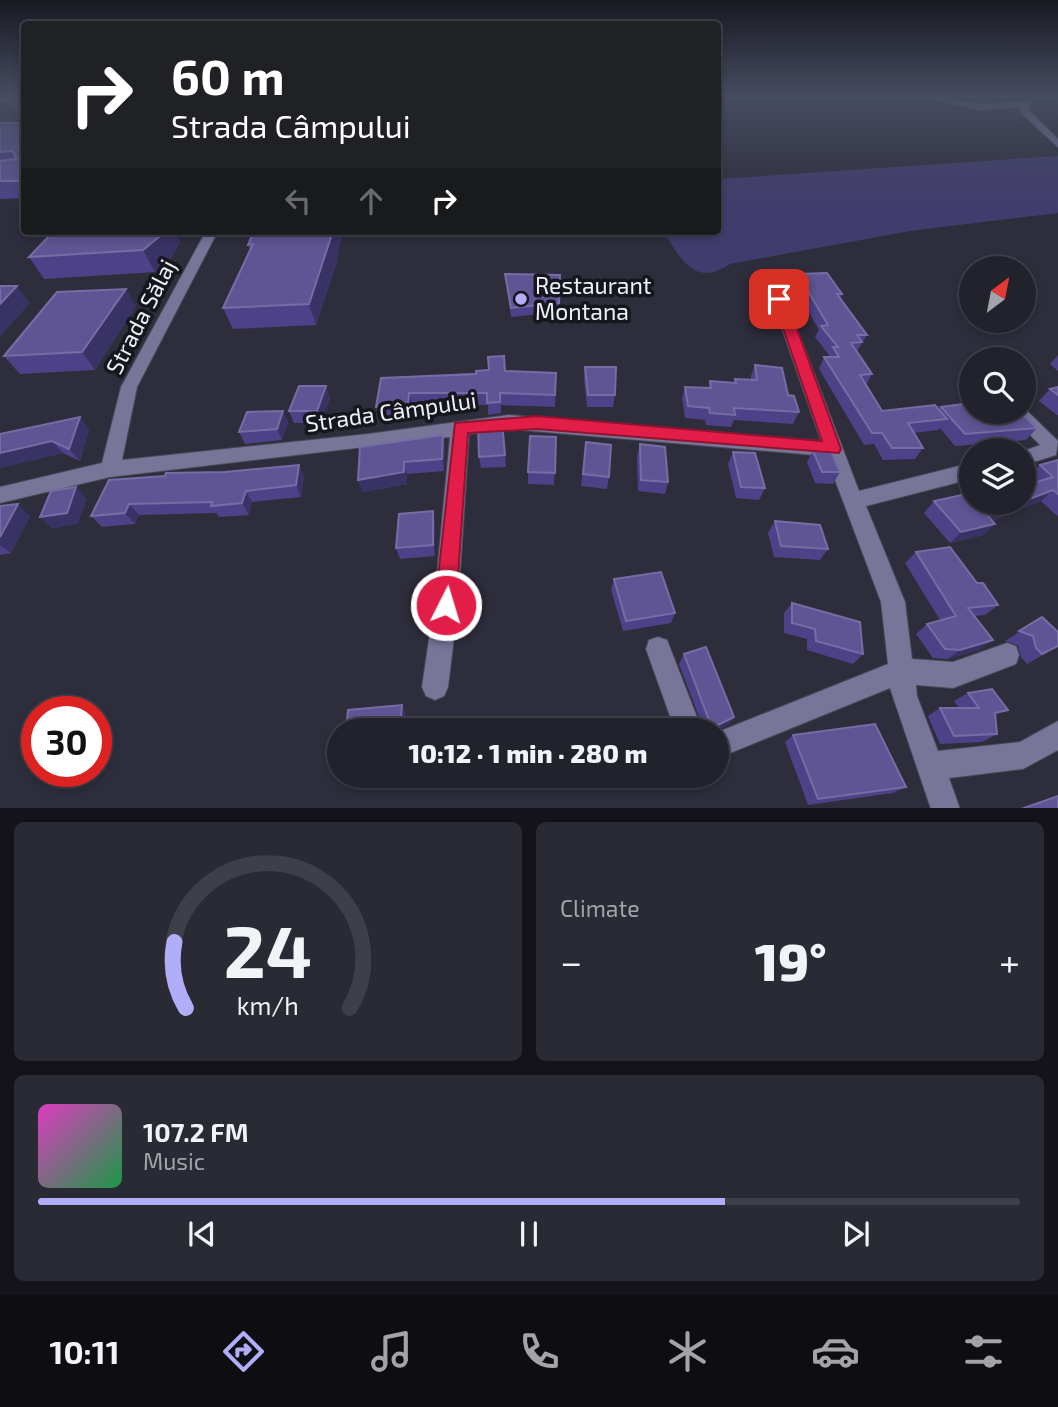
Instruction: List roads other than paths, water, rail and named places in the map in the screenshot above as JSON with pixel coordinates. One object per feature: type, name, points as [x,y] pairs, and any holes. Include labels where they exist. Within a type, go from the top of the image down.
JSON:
[{"type":"street","name":"Strada Sălaj","points":[[110,468],[129,387],[210,235]]},
{"type":"street","points":[[770,274],[833,449],[893,602],[904,696],[946,808]]},
{"type":"street","name":"Strada Câmpului","points":[[0,495],[110,468],[368,442],[460,427],[537,422],[833,449]]},
{"type":"street","points":[[1031,424],[1054,447],[1036,455]]},
{"type":"street","points":[[435,687],[446,605],[460,427]]},
{"type":"street","points":[[853,501],[959,474]]},
{"type":"street","points":[[658,649],[684,718]]},
{"type":"street","points":[[729,741],[901,671],[953,675],[1007,655]]},
{"type":"street","points":[[930,766],[1023,755],[1058,735]]},
{"type":"place","name":"Restaurant Montana","points":[[521,299]]}]
